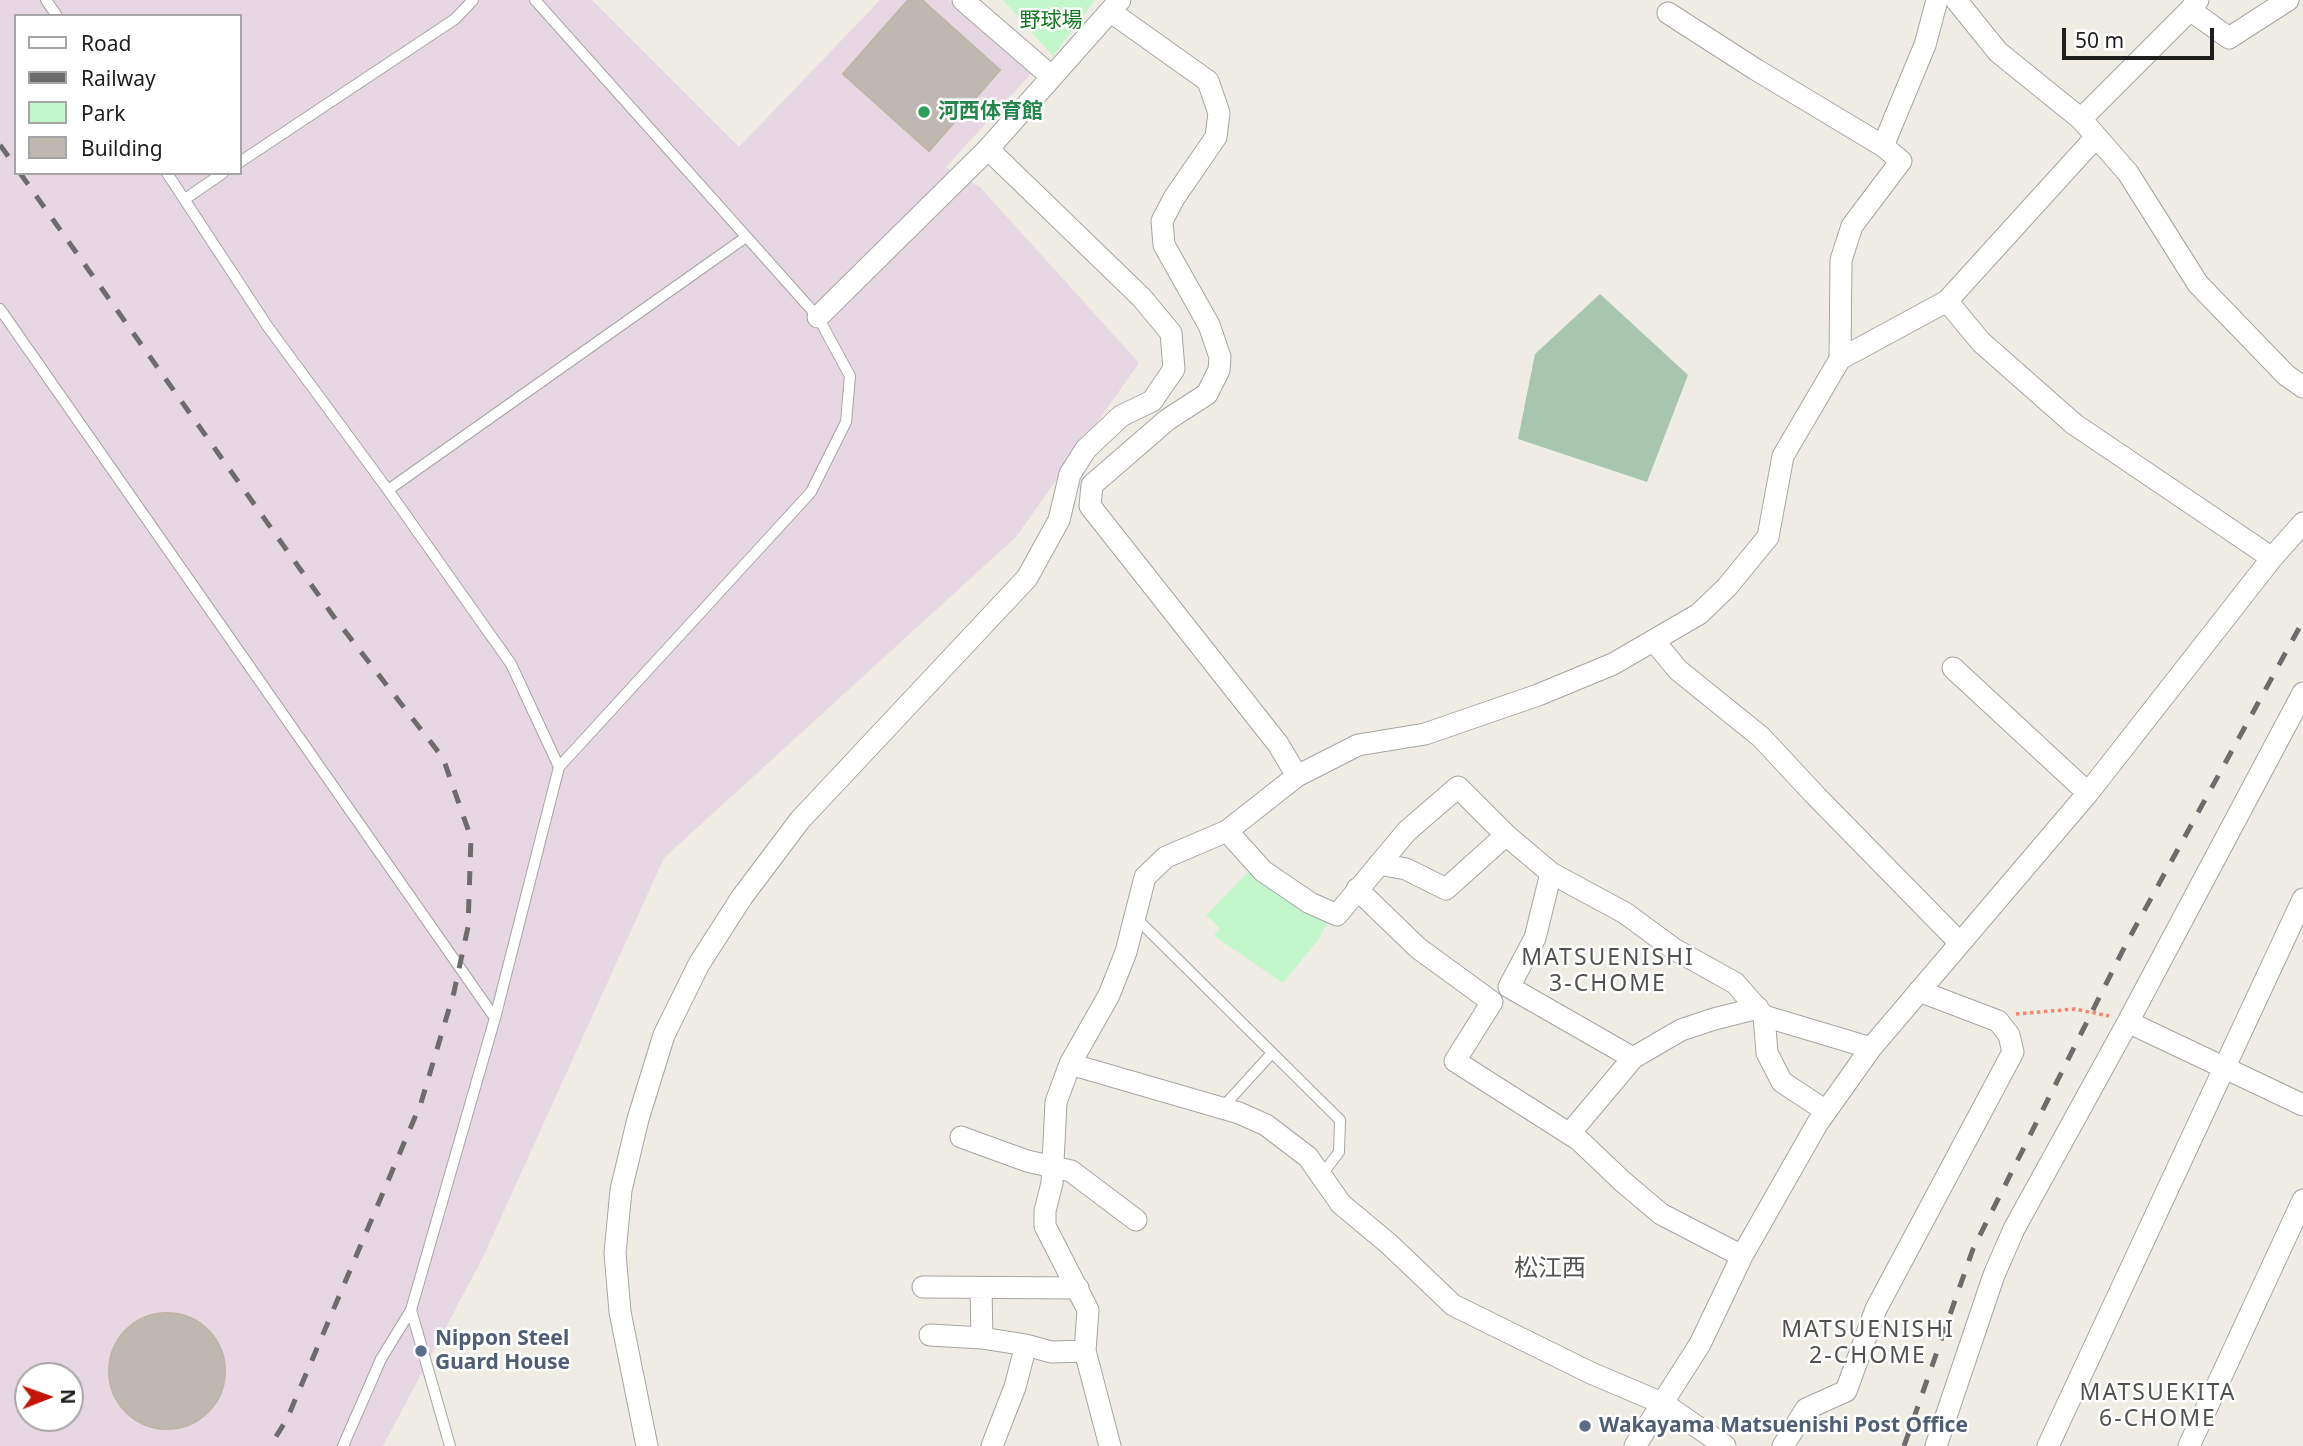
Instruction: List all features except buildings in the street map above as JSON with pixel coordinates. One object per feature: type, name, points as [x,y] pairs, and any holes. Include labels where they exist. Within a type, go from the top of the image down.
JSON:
[{"type":"street","points":[[963,0],[1052,77]]},
{"type":"street","points":[[1883,146],[1925,44],[1937,0]]},
{"type":"street","points":[[1956,0],[1998,52],[2081,119],[2127,173],[2198,284],[2286,375],[2303,387]]},
{"type":"street","points":[[2081,119],[2194,5],[2229,37],[2288,0]]},
{"type":"street","points":[[818,317],[988,149],[1116,6],[1208,81],[1219,113],[1216,137],[1174,198],[1162,221],[1164,245],[1209,325],[1220,357],[1219,370],[1207,394],[1167,420],[1092,485],[1090,506],[1279,744],[1297,776]]},
{"type":"street","points":[[1110,1446],[1085,1351],[1088,1310],[1045,1226],[1045,1211],[1052,1183],[1056,1102],[1070,1064],[1109,995],[1126,952],[1145,877],[1166,858],[1227,831],[1297,776],[1358,745],[1425,734],[1538,695],[1613,664],[1699,614],[1727,587],[1768,537],[1783,456],[1840,359],[1841,260],[1852,226],[1901,161],[1883,146],[1668,13]]},
{"type":"street","points":[[1840,359],[1947,301],[2096,137]]},
{"type":"street","points":[[648,1446],[620,1312],[615,1253],[624,1178],[638,1119],[664,1035],[706,953],[742,897],[800,820],[1027,578],[1059,520],[1070,474],[1086,449],[1121,416],[1152,401],[1174,369],[1171,333],[1142,299],[988,149]]},
{"type":"street","points":[[1947,301],[1980,342],[2074,424],[2272,558]]},
{"type":"street","points":[[1152,401],[1167,420]]},
{"type":"street","points":[[1635,1446],[1700,1344],[1742,1256],[1826,1111],[1871,1048],[2088,793],[2272,558],[2303,523]]},
{"type":"street","points":[[1654,641],[1678,670],[1761,737],[1959,942]]},
{"type":"street","points":[[1953,668],[2088,793]]},
{"type":"street","points":[[1936,1446],[1994,1275],[2014,1228],[2128,1022],[2303,693]]},
{"type":"street","points":[[1227,831],[1263,871],[1310,903],[1337,915],[1407,831],[1458,787],[1506,835],[1550,873],[1625,913],[1674,949],[1735,983],[1761,1012],[1871,1048]]},
{"type":"street","points":[[1379,864],[1406,869],[1446,889],[1506,835]]},
{"type":"street","points":[[1550,873],[1535,938],[1509,987],[1633,1058]]},
{"type":"street","points":[[1357,890],[1418,948],[1492,1002],[1455,1061],[1570,1133],[1661,1214],[1742,1256]]},
{"type":"street","points":[[2048,1446],[2303,899]]},
{"type":"street","points":[[1783,1446],[1806,1409],[1846,1391],[1875,1310],[2013,1052],[2009,1035],[1998,1021],[1919,991]]},
{"type":"street","points":[[1570,1133],[1633,1058],[1681,1030],[1761,1012]]},
{"type":"street","points":[[1761,1012],[1767,1053],[1782,1082],[1826,1111]]},
{"type":"street","points":[[2128,1022],[2303,1105]]},
{"type":"street","points":[[1070,1064],[1239,1112],[1266,1125],[1308,1157],[1341,1204],[1389,1244],[1453,1305],[1591,1373],[1664,1404],[1722,1445]]},
{"type":"street","points":[[961,1137],[1027,1160],[1071,1171],[1136,1220]]},
{"type":"street","points":[[2189,1446],[2303,1199]]},
{"type":"street","points":[[923,1287],[1078,1288]]},
{"type":"street","points":[[981,1288],[982,1338]]},
{"type":"street","points":[[929,1335],[982,1338],[1051,1352],[1085,1351]]},
{"type":"street","points":[[992,1446],[1015,1387],[1026,1345]]},
{"type":"lane","points":[[242,161],[455,19],[473,0]]},
{"type":"lane","points":[[343,1446],[380,1359],[411,1310],[495,1018],[559,767],[811,492],[846,422],[850,376],[818,317],[535,0]]},
{"type":"lane","points":[[168,175],[268,327],[511,664],[559,767]]},
{"type":"lane","points":[[185,199],[220,175]]},
{"type":"lane","points":[[388,490],[746,237]]},
{"type":"lane","points":[[0,309],[495,1018]]},
{"type":"lane","points":[[1134,916],[1340,1120],[1339,1152],[1321,1176]]},
{"type":"lane","points":[[1222,1108],[1272,1053]]},
{"type":"lane","points":[[411,1310],[450,1446]]},
{"type":"path","points":[[1998,1021],[2016,1014],[2075,1009],[2128,1022]]},
{"type":"shaded area","points":[[0,0],[592,0],[739,147],[880,0],[949,0],[1031,74],[946,167],[980,187],[1139,363],[1016,537],[664,858],[483,1257],[383,1446],[0,1446]]},
{"type":"green space","name":"野球場","points":[[1003,0],[1095,0],[1053,56]]},
{"type":"green space","points":[[1600,294],[1688,375],[1647,482],[1518,439],[1535,354]]},
{"type":"green space","points":[[1252,868],[1325,914],[1327,923],[1318,940],[1283,983],[1214,936],[1220,928],[1206,915]]},
{"type":"railway","points":[[0,145],[14,164]]},
{"type":"railway","points":[[21,175],[334,617],[443,758],[471,838],[468,927],[454,992],[421,1103],[287,1419],[270,1446]]},
{"type":"railway","points":[[1904,1446],[1973,1249],[2126,944],[2303,621]]},
{"type":"place","name":"河西体育館","points":[[924,112]]},
{"type":"place","name":"Nippon Steel Guard House","points":[[421,1351]]},
{"type":"place","name":"Wakayama Matsuenishi Post Office","points":[[1585,1426]]},
{"type":"district","name":"MATSUENISHI 3-CHOME","points":[[1608,971]]},
{"type":"district","name":"松江西","points":[[1550,1269]]},
{"type":"district","name":"MATSUENISHI 2-CHOME","points":[[1868,1343]]},
{"type":"district","name":"MATSUEKITA 6-CHOME","points":[[2158,1406]]}]
